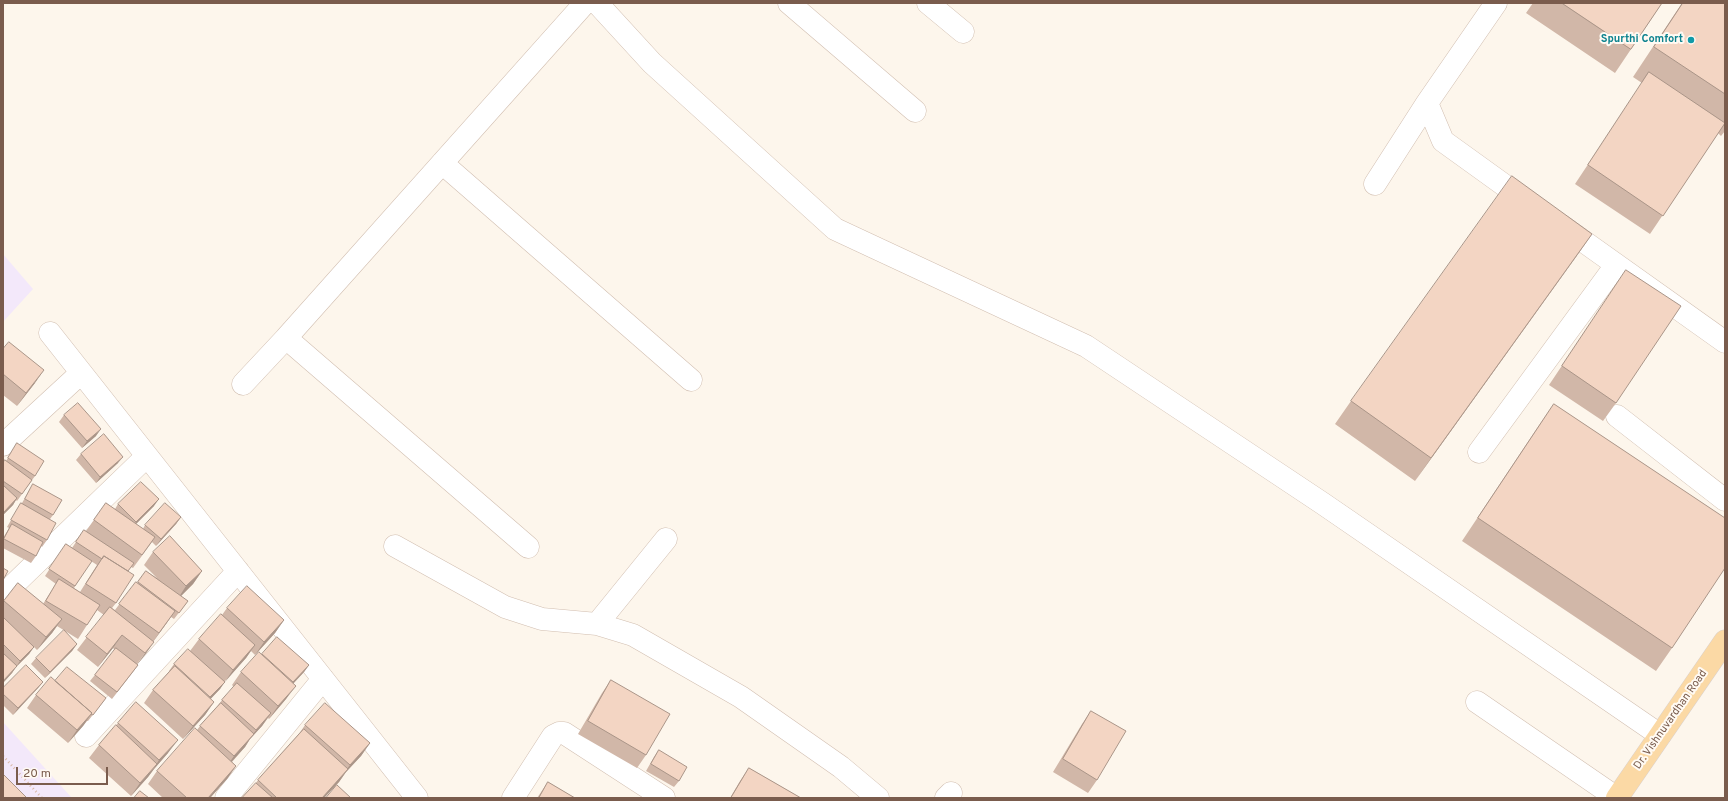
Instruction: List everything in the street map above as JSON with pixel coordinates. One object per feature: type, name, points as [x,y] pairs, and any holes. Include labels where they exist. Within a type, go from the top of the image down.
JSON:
[{"type":"main road","name":"Dr. Vishnuvardhan Road","points":[[1617,798],[1725,641]]},
{"type":"street","points":[[243,384],[286,338],[585,3]]},
{"type":"street","points":[[597,3],[652,63],[835,229],[1086,346],[1322,503],[1660,735]]},
{"type":"street","points":[[789,3],[915,111]]},
{"type":"street","points":[[928,3],[963,32]]},
{"type":"street","points":[[1375,184],[1427,103],[1496,3]]},
{"type":"street","points":[[1427,103],[1443,141],[1725,342]]},
{"type":"street","points":[[442,163],[691,380]]},
{"type":"street","points":[[1479,452],[1616,265]]},
{"type":"street","points":[[50,333],[416,798]]},
{"type":"street","points":[[286,338],[528,547]]},
{"type":"street","points":[[3,444],[81,373]]},
{"type":"street","points":[[1618,416],[1725,500]]},
{"type":"street","points":[[5,593],[147,456]]},
{"type":"street","points":[[597,624],[666,539]]},
{"type":"street","points":[[395,546],[506,607],[542,619],[597,624],[633,635],[741,697],[841,767],[878,798]]},
{"type":"street","points":[[86,736],[238,571]]},
{"type":"street","points":[[226,798],[323,679]]},
{"type":"street","points":[[1477,702],[1617,798]]},
{"type":"street","points":[[512,798],[553,736],[559,732],[564,733],[664,798]]},
{"type":"path","points":[[3,756],[42,798]]},
{"type":"shaded area","points":[[3,254],[33,289],[3,322]]},
{"type":"shaded area","points":[[3,722],[72,798],[3,798]]},
{"type":"building","points":[[1562,3],[1662,3],[1631,49]]},
{"type":"building","points":[[1683,3],[1725,3],[1725,94],[1654,47]]},
{"type":"building","points":[[1649,72],[1725,123],[1663,216],[1588,165]]},
{"type":"building","points":[[1512,176],[1592,234],[1431,458],[1351,401]]},
{"type":"building","points":[[1626,270],[1681,306],[1616,403],[1562,366]]},
{"type":"building","points":[[9,342],[44,370],[26,393],[3,374],[3,349]]},
{"type":"building","points":[[78,403],[101,429],[87,441],[64,415]]},
{"type":"building","points":[[1554,404],[1725,518],[1725,568],[1672,648],[1478,518]]},
{"type":"building","points":[[104,434],[123,457],[100,477],[81,454]]},
{"type":"building","points":[[17,443],[44,461],[35,476],[8,458]]},
{"type":"building","points":[[5,460],[32,480],[22,494],[3,481],[3,463]]},
{"type":"building","points":[[141,482],[159,499],[136,522],[118,504]]},
{"type":"building","points":[[33,484],[62,500],[53,515],[25,499]]},
{"type":"building","points":[[3,485],[17,498],[4,512],[3,510]]},
{"type":"building","points":[[21,503],[56,523],[47,540],[11,520]]},
{"type":"building","points":[[106,503],[155,537],[142,555],[94,520]]},
{"type":"building","points":[[165,503],[181,517],[161,539],[145,525]]},
{"type":"building","points":[[12,524],[43,542],[36,556],[4,539]]},
{"type":"building","points":[[84,530],[134,563],[128,571],[104,556],[102,559],[76,542]]},
{"type":"building","points":[[170,536],[202,571],[186,586],[153,552]]},
{"type":"building","points":[[66,544],[92,561],[75,586],[49,569]]},
{"type":"building","points":[[104,556],[134,575],[116,603],[86,584]]},
{"type":"building","points":[[3,568],[8,571],[3,580]]},
{"type":"building","points":[[146,571],[188,601],[179,613],[138,582]]},
{"type":"building","points":[[59,579],[100,605],[87,625],[46,601]]},
{"type":"building","points":[[136,582],[175,611],[159,633],[119,604]]},
{"type":"building","points":[[18,583],[62,619],[46,637],[4,601]]},
{"type":"building","points":[[247,586],[284,620],[264,642],[227,608]]},
{"type":"building","points":[[110,607],[154,642],[145,653],[122,635],[107,654],[86,637]]},
{"type":"building","points":[[221,614],[255,645],[233,670],[199,639]]},
{"type":"building","points":[[3,617],[34,647],[20,661],[3,644]]},
{"type":"building","points":[[64,630],[77,644],[50,672],[36,658]]},
{"type":"building","points":[[277,637],[309,665],[293,682],[262,654]]},
{"type":"building","points":[[116,648],[138,665],[117,692],[95,675]]},
{"type":"building","points":[[188,649],[225,682],[210,697],[174,664]]},
{"type":"building","points":[[259,652],[296,686],[278,706],[241,672]]},
{"type":"building","points":[[3,653],[17,666],[3,681]]},
{"type":"building","points":[[26,665],[43,682],[18,708],[3,694],[3,688]]},
{"type":"building","points":[[175,666],[214,702],[193,726],[153,690]]},
{"type":"building","points":[[67,667],[106,698],[93,715],[55,681]]},
{"type":"building","points":[[51,677],[92,713],[77,730],[36,695]]},
{"type":"building","points":[[611,680],[670,714],[646,755],[588,721]]},
{"type":"building","points":[[237,683],[271,713],[256,730],[222,700]]},
{"type":"building","points":[[136,702],[178,740],[159,760],[118,723]]},
{"type":"building","points":[[221,703],[254,734],[234,756],[200,726]]},
{"type":"building","points":[[325,703],[370,743],[350,765],[305,725]]},
{"type":"building","points":[[1091,711],[1126,731],[1097,780],[1063,759]]},
{"type":"building","points":[[116,725],[157,764],[140,783],[99,745]]},
{"type":"building","points":[[195,728],[236,766],[208,798],[187,798],[157,771]]},
{"type":"building","points":[[304,729],[348,769],[322,798],[277,798],[258,780]]},
{"type":"building","points":[[659,750],[687,767],[679,781],[651,764]]},
{"type":"building","points":[[749,768],[801,798],[731,798]]},
{"type":"building","points":[[3,774],[27,798],[3,798]]},
{"type":"building","points":[[548,782],[575,798],[539,798]]},
{"type":"building","points":[[256,783],[273,798],[242,798]]},
{"type":"building","points":[[337,785],[351,798],[326,798]]},
{"type":"building","points":[[140,791],[149,798],[134,798]]},
{"type":"place","name":"Spurthi Comfort","points":[[1691,40]]}]
